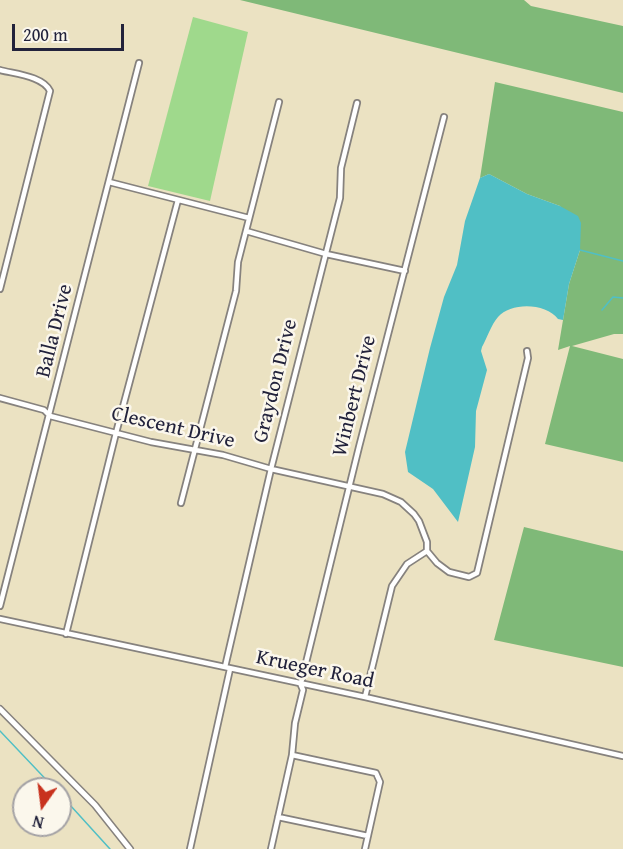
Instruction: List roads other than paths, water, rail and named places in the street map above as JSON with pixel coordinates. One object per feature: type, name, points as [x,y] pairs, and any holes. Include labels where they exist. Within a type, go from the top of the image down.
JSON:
[{"type":"main road","points":[[0,709],[95,805],[130,849]]},
{"type":"street","name":"Balla Drive","points":[[0,606],[139,63]]},
{"type":"street","points":[[0,70],[41,81],[47,85],[50,96],[0,289]]},
{"type":"street","points":[[181,503],[236,291],[238,262],[279,102]]},
{"type":"street","name":"Graydon Drive","points":[[190,849],[271,469],[340,198],[341,168],[357,103]]},
{"type":"street","name":"Winbert Drive","points":[[271,849],[292,755],[295,723],[303,690],[300,683],[444,117]]},
{"type":"street","points":[[109,182],[249,218]]},
{"type":"street","points":[[66,634],[116,433],[178,200]]},
{"type":"street","points":[[246,231],[326,254],[405,271]]},
{"type":"street","points":[[365,697],[392,586],[407,564],[427,551],[448,572],[469,576],[477,573],[528,358],[527,351]]},
{"type":"street","name":"Clescent Drive","points":[[0,398],[44,410],[50,416],[151,442],[223,455],[271,469],[383,494],[401,502],[419,521],[427,542],[427,551]]},
{"type":"street","name":"Krueger Road","points":[[0,619],[365,697],[623,756]]},
{"type":"street","points":[[292,755],[376,773],[380,782],[365,849]]},
{"type":"street","points":[[278,817],[368,836]]},
{"type":"water","points":[[489,174],[527,194],[560,206],[578,216],[581,223],[580,250],[569,284],[563,320],[537,307],[511,309],[498,317],[482,347],[481,351],[487,370],[476,411],[475,447],[458,522],[433,489],[408,472],[405,452],[444,297],[457,265],[465,221],[480,178]]},
{"type":"waterway","points":[[580,250],[623,261]]},
{"type":"waterway","points":[[602,310],[613,297],[623,298]]},
{"type":"waterway","points":[[0,731],[44,777]]},
{"type":"waterway","points":[[72,807],[110,849]]}]
